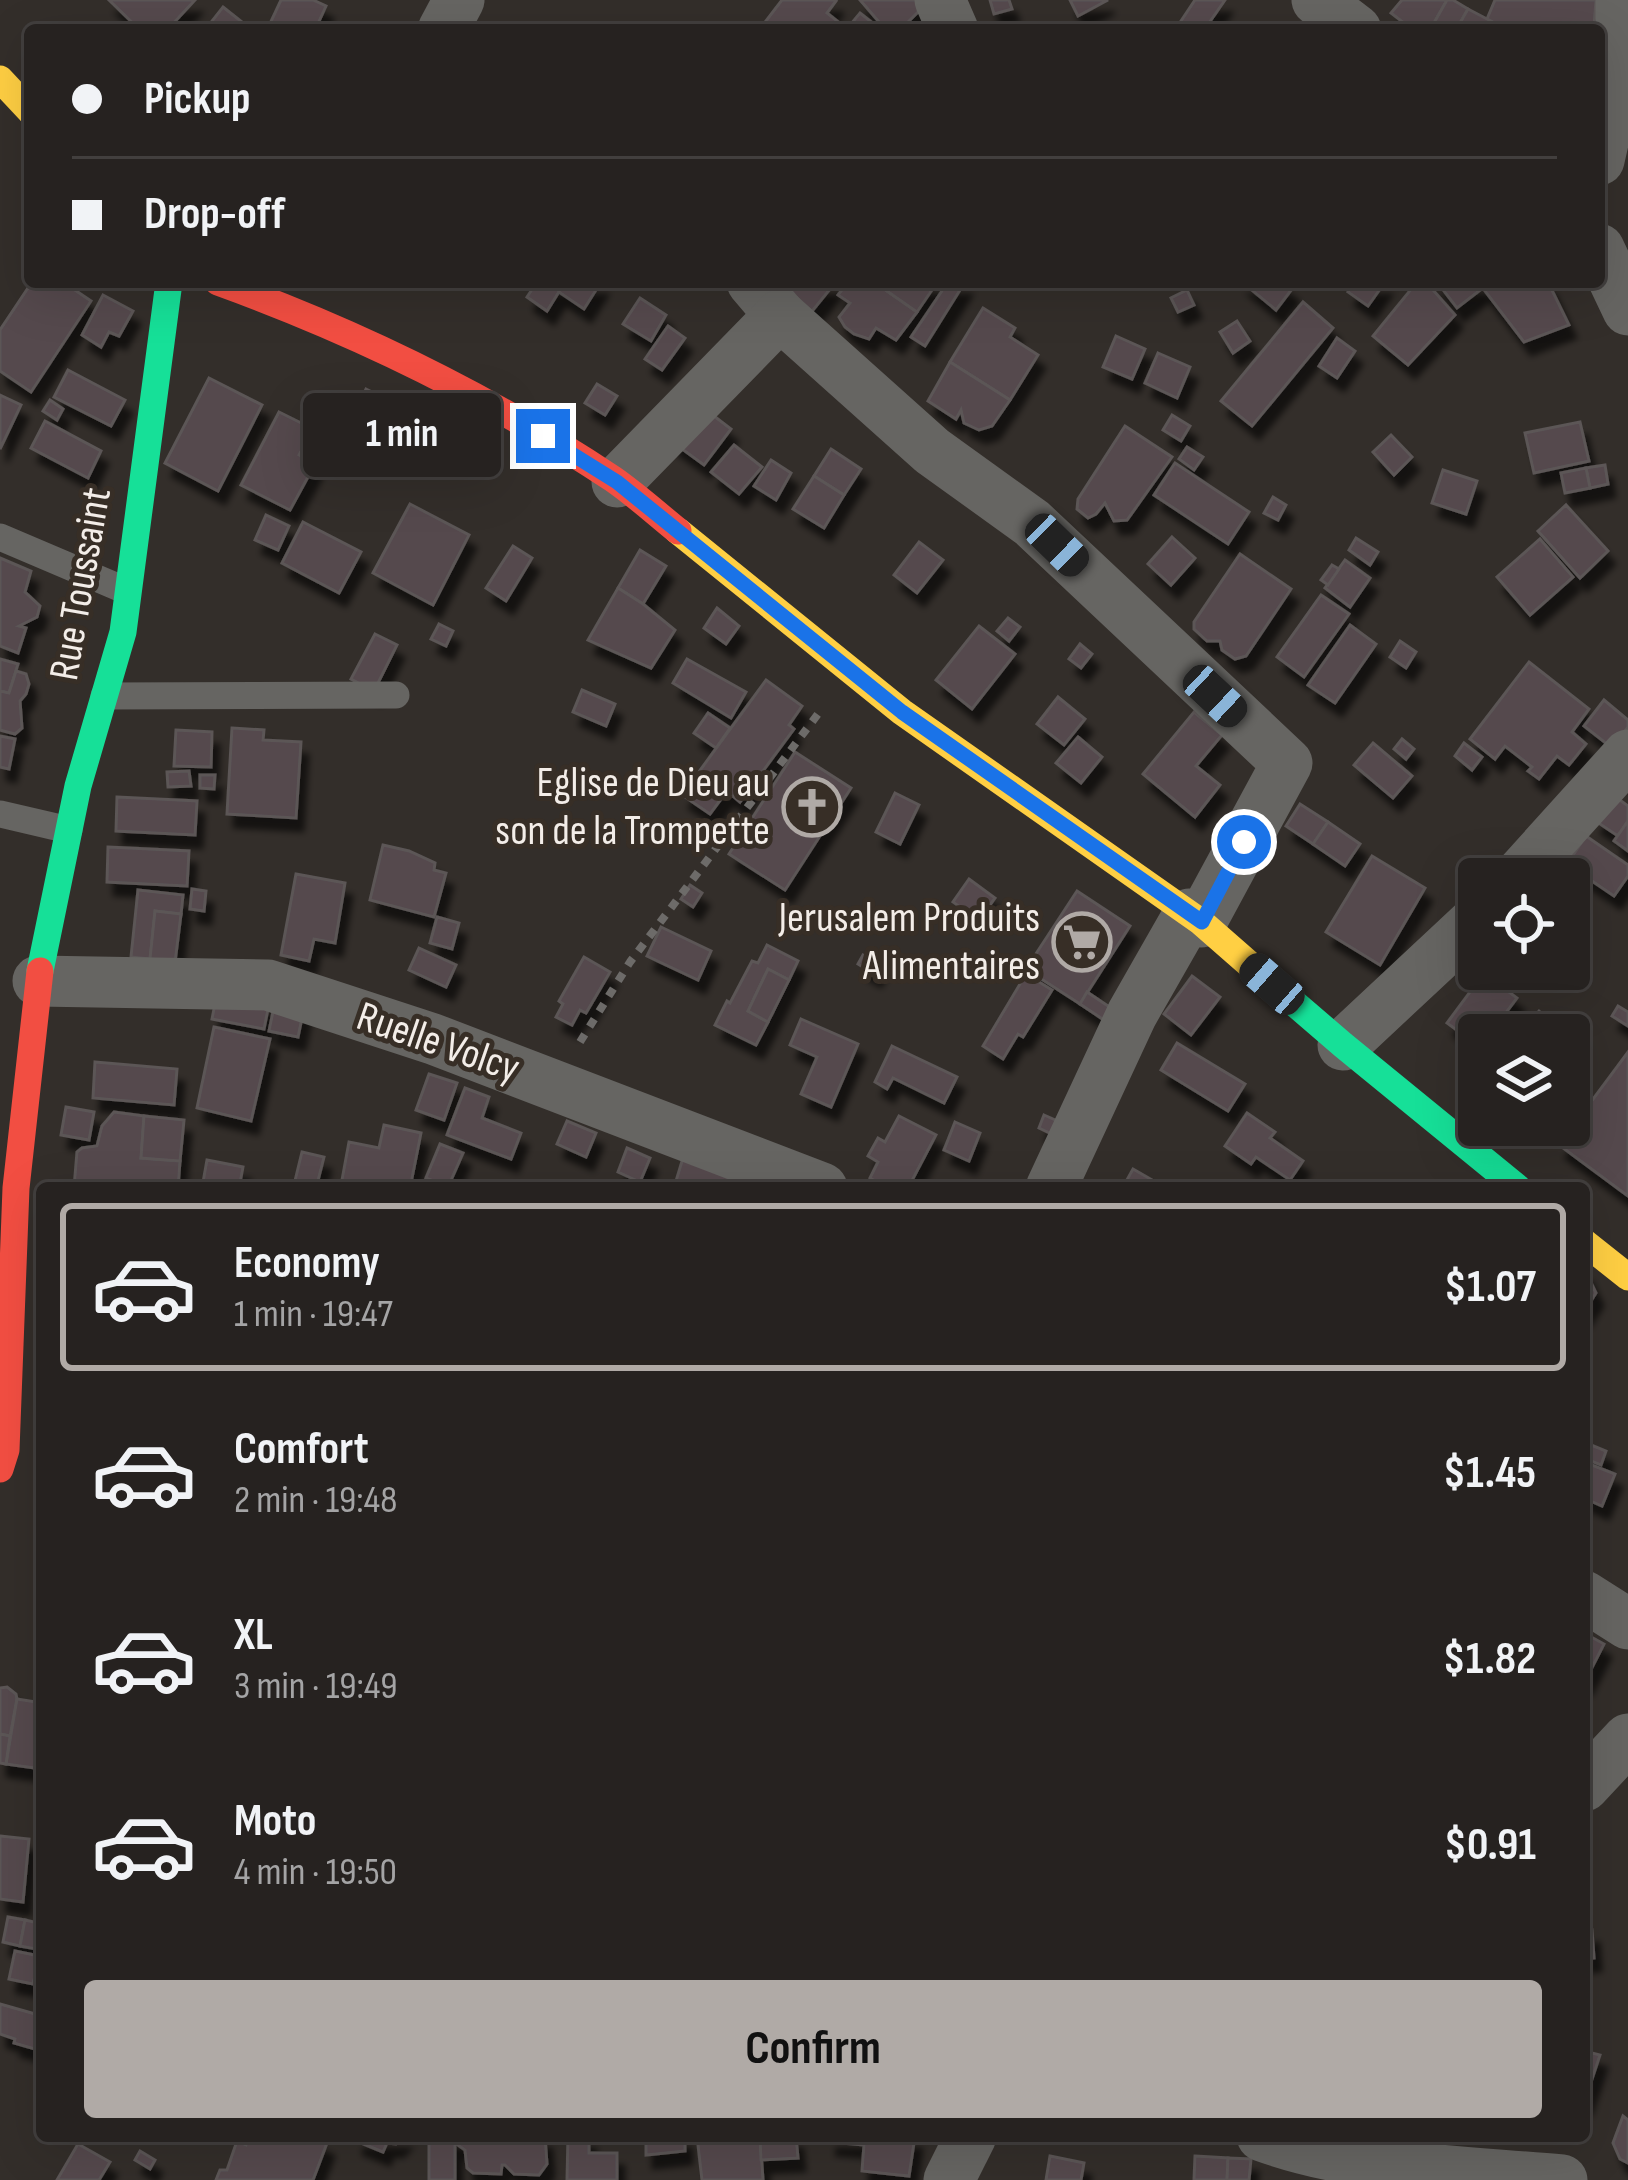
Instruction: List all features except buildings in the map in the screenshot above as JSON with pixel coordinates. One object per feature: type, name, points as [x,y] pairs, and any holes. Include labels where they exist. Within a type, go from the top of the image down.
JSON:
[{"type":"street","points":[[1317,0],[1348,24]]},
{"type":"street","points":[[1605,137],[1624,63],[1621,0]]},
{"type":"street","points":[[0,79],[24,105]]},
{"type":"street","points":[[1605,262],[1628,310]]},
{"type":"street","name":"Rue Toussaint","points":[[16,1464],[19,1188],[38,980],[78,786],[123,632],[168,288]]},
{"type":"street","points":[[254,288],[313,298],[617,482],[902,712],[1196,918],[1511,1182]]},
{"type":"street","points":[[617,482],[766,298],[932,452],[1032,523],[1287,763],[1196,918],[1132,1014],[1054,1182]]},
{"type":"street","points":[[1535,858],[1628,755]]},
{"type":"street","points":[[1343,1045],[1458,938]]},
{"type":"street","name":"Ruelle Volcy","points":[[38,980],[268,985],[433,1039],[807,1182]]},
{"type":"street","points":[[1590,1246],[1628,1277]]},
{"type":"street","points":[[1590,1600],[1628,1624]]},
{"type":"street","points":[[1590,1780],[1628,1739]]},
{"type":"street","points":[[949,2180],[968,2142]]},
{"type":"street","points":[[1278,2142],[1367,2160],[1562,2180]]},
{"type":"lane","points":[[0,536],[127,592]]},
{"type":"lane","points":[[104,696],[396,695]]},
{"type":"lane","points":[[0,814],[69,830]]},
{"type":"path","points":[[554,1084],[630,962],[686,884],[851,671]]},
{"type":"traffic: fast","points":[[40,971],[78,786],[123,632],[168,288]]},
{"type":"traffic: fast","points":[[1257,971],[1511,1182]]},
{"type":"traffic: slow","points":[[0,79],[24,105]]},
{"type":"traffic: slow","points":[[678,531],[902,712],[1201,922],[1257,971]]},
{"type":"traffic: slow","points":[[1590,1247],[1628,1277]]},
{"type":"traffic: jam","points":[[233,288],[321,322],[471,394],[613,479],[678,531]]},
{"type":"traffic: jam","points":[[0,1469],[6,1450],[16,1188],[40,971]]},
{"type":"place","name":"Eglise de Dieu au son de la Trompette","points":[[812,807]]},
{"type":"place","name":"Jerusalem Produits Alimentaires","points":[[1082,942]]},
{"type":"route","points":[[543,436],[617,482],[902,712],[1202,922],[1244,842]]}]
